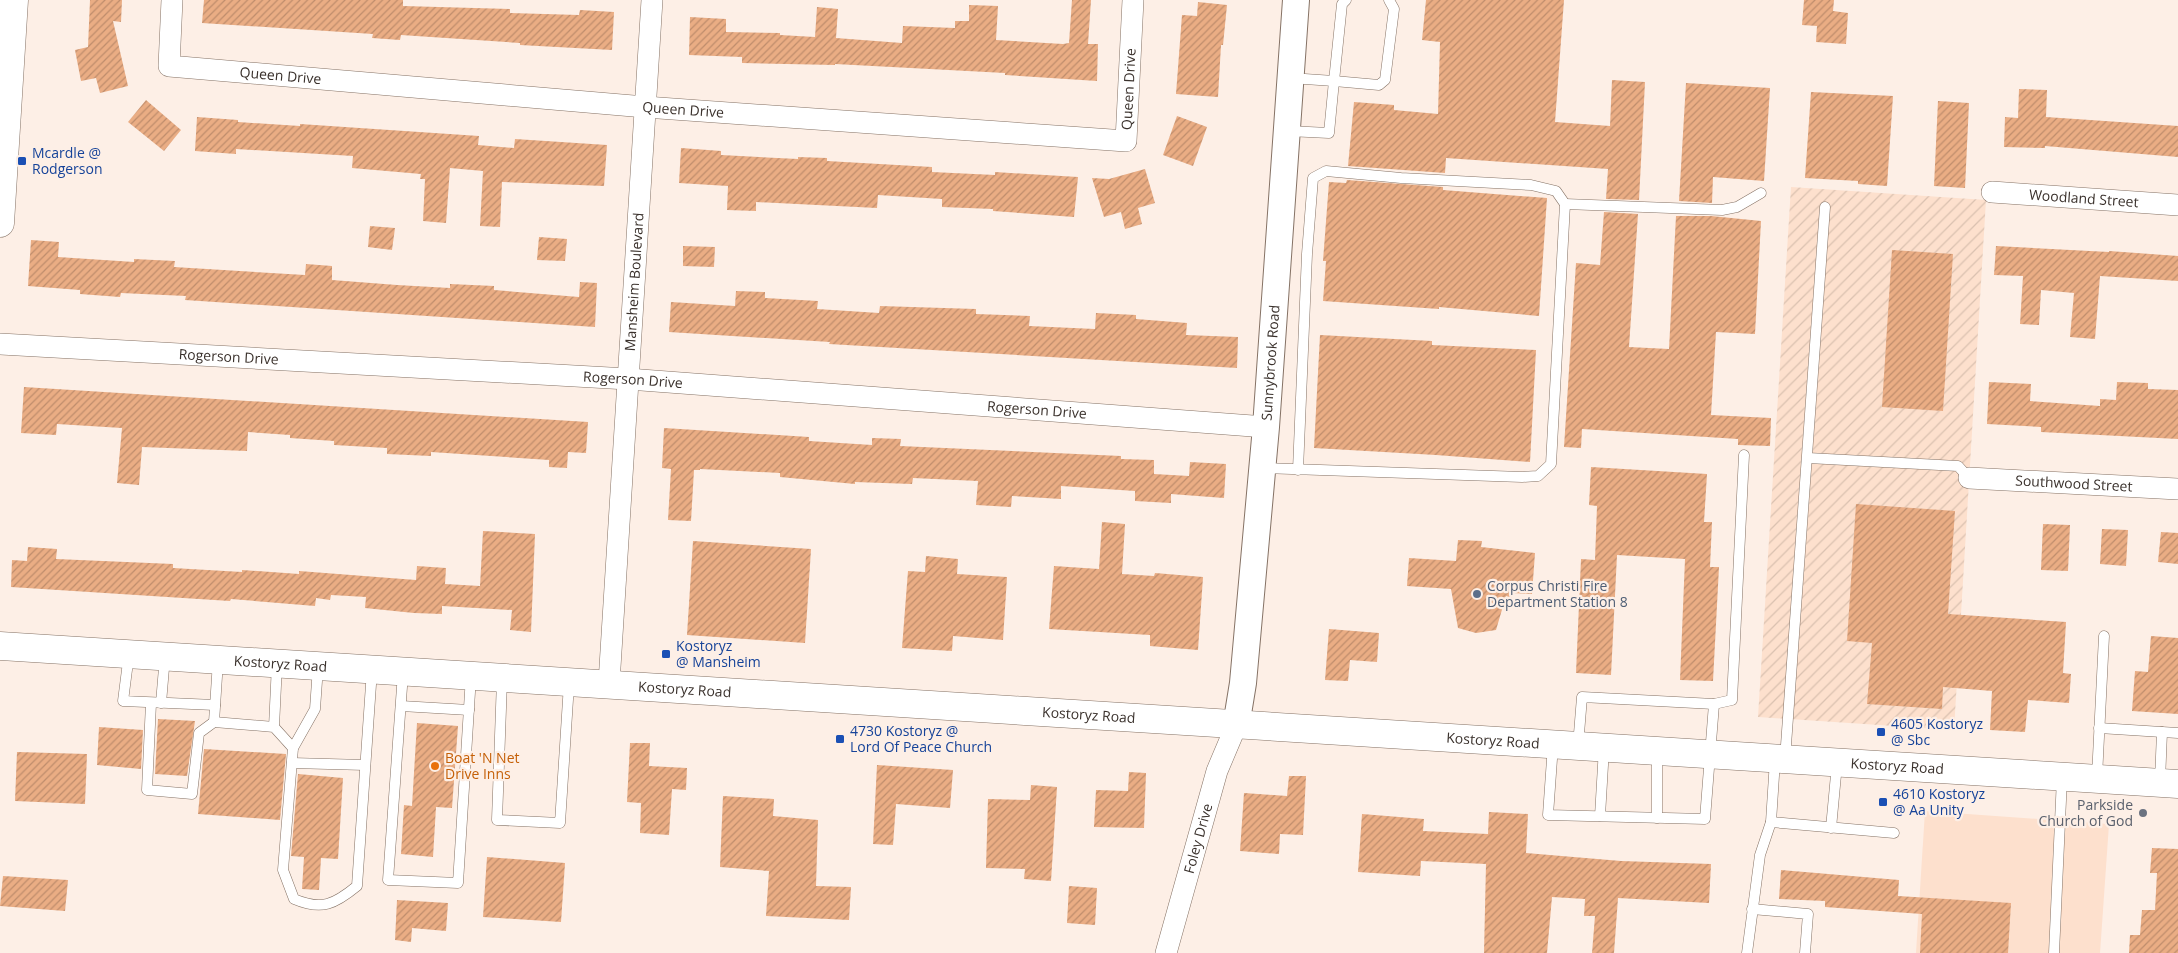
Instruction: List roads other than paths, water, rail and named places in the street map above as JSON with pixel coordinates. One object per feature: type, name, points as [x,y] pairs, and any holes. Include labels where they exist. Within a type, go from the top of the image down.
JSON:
[{"type":"main road","points":[[0,223],[14,0]]},
{"type":"main road","name":"Kostoryz Road","points":[[0,646],[502,676],[1236,726],[2169,784]]},
{"type":"street","name":"Queen Drive","points":[[172,0],[169,66],[645,108],[1126,141],[1133,1]]},
{"type":"street","name":"Mansheim Boulevard","points":[[609,683],[652,0]]},
{"type":"street","name":"Sunnybrook Road","points":[[1236,726],[1243,683],[1266,427],[1296,0]]},
{"type":"street","name":"Woodland Street","points":[[1992,192],[2178,205]]},
{"type":"street","name":"Rogerson Drive","points":[[0,344],[628,379],[1266,427]]},
{"type":"street","name":"Southwood Street","points":[[1969,478],[2178,489]]},
{"type":"street","name":"Foley Drive","points":[[1166,953],[1217,771],[1236,726]]},
{"type":"lane","points":[[1287,131],[1330,133],[1342,4],[1346,0]]},
{"type":"lane","points":[[1290,78],[1379,85],[1385,80],[1394,9],[1389,0]]},
{"type":"lane","points":[[1262,468],[1298,470],[1522,477],[1538,476],[1551,464],[1565,204],[1556,192],[1531,185],[1401,178],[1326,171],[1313,178],[1307,254],[1298,470]]},
{"type":"lane","points":[[1565,204],[1722,210],[1737,207],[1762,193]]},
{"type":"lane","points":[[1747,953],[1760,855],[1771,822],[1780,759],[1808,458],[1825,207]]},
{"type":"lane","points":[[1714,704],[1712,755],[1705,819],[1548,815],[1578,747],[1582,698],[1714,704],[1732,700],[1744,455]]},
{"type":"lane","points":[[1808,458],[1958,466],[1969,478]]},
{"type":"lane","points":[[2097,779],[2104,636]]},
{"type":"lane","points":[[129,653],[123,701],[215,705]]},
{"type":"lane","points":[[165,656],[156,703],[147,790],[192,794],[199,733],[214,722],[274,727],[293,748]]},
{"type":"lane","points":[[214,722],[218,659]]},
{"type":"lane","points":[[274,727],[277,663]]},
{"type":"lane","points":[[318,665],[315,709],[293,748],[283,870],[294,899],[307,905],[323,906],[340,900],[357,886],[372,669]]},
{"type":"lane","points":[[403,670],[388,880],[458,883],[472,675]]},
{"type":"lane","points":[[502,676],[496,820],[560,823],[570,681]]},
{"type":"lane","points":[[401,706],[469,710]]},
{"type":"lane","points":[[2099,728],[2178,733]]},
{"type":"lane","points":[[2162,732],[2169,784]]},
{"type":"lane","points":[[1578,747],[1600,816]]},
{"type":"lane","points":[[1657,752],[1657,818]]},
{"type":"lane","points":[[292,763],[366,765]]},
{"type":"lane","points":[[1831,828],[1837,763]]},
{"type":"lane","points":[[2054,953],[2062,777]]},
{"type":"lane","points":[[1771,822],[1894,833]]},
{"type":"lane","points":[[1752,909],[1808,914],[1805,953]]},
{"type":"place","name":"Mcardle @ Rodgerson","points":[[22,161]]},
{"type":"place","name":"Corpus Christi Fire Department Station 8","points":[[1477,594]]},
{"type":"place","name":"Kostoryz @ Mansheim","points":[[666,654]]},
{"type":"place","name":"4605 Kostoryz @ Sbc","points":[[1881,732]]},
{"type":"place","name":"4730 Kostoryz @ Lord Of Peace Church","points":[[840,739]]},
{"type":"place","name":"Boat 'N Net Drive Inns","points":[[435,766]]},
{"type":"place","name":"4610 Kostoryz @ Aa Unity","points":[[1883,802]]},
{"type":"place","name":"Parkside Church of God","points":[[2143,813]]}]
